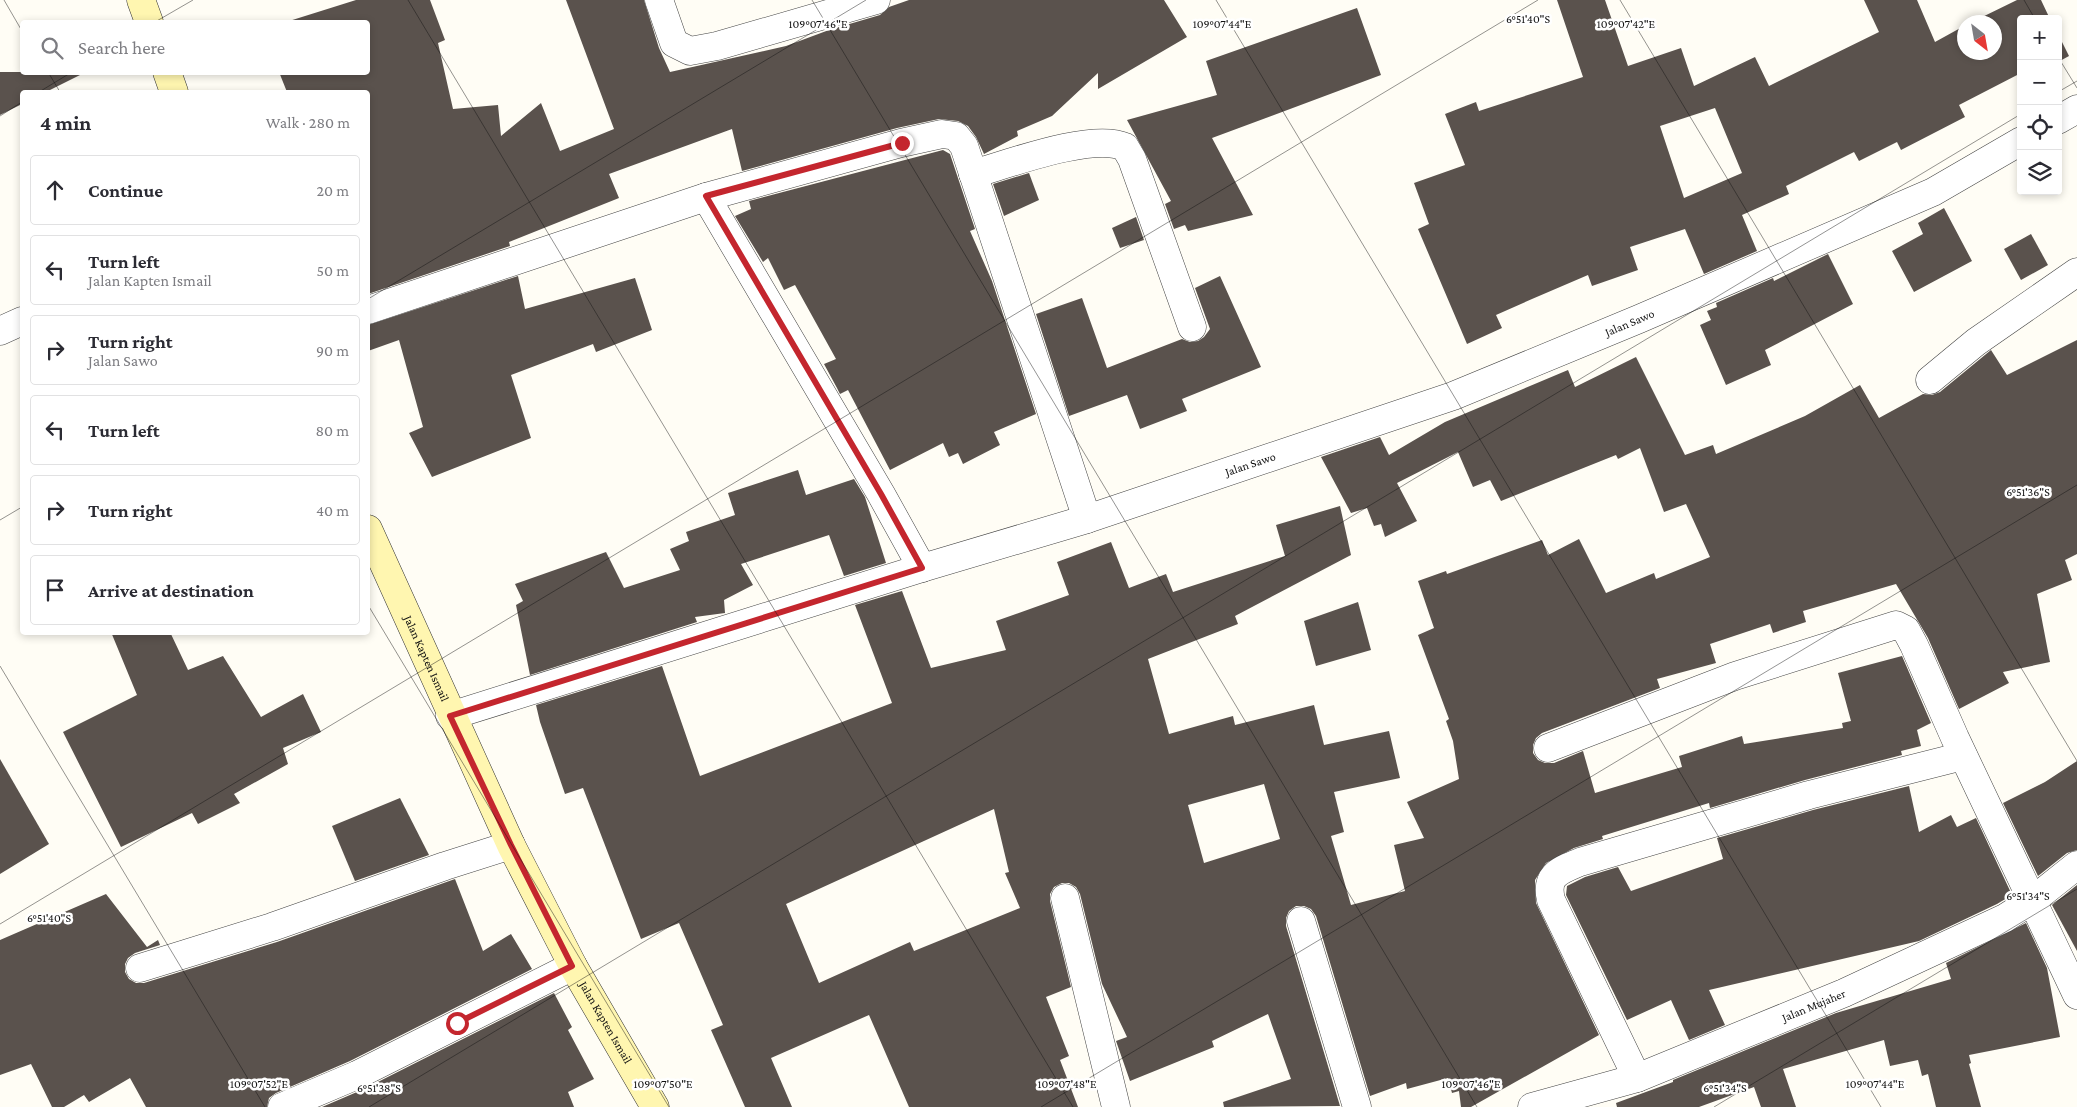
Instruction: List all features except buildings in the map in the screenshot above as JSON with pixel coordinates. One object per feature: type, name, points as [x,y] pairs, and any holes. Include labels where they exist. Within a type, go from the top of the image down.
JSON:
[{"type":"street","points":[[141,0],[148,20]]},
{"type":"street","points":[[659,0],[674,43],[690,51],[717,46],[828,7],[876,0]]},
{"type":"street","points":[[168,75],[173,90]]},
{"type":"street","points":[[2062,118],[2077,109]]},
{"type":"street","points":[[370,309],[706,196],[942,134],[956,136],[964,146],[1087,519]]},
{"type":"street","points":[[973,174],[1053,151],[1104,141],[1125,146],[1132,159],[1192,327]]},
{"type":"street","name":"Jalan Sawo","points":[[450,716],[922,568],[1087,519],[1453,396],[1639,319],[1932,192],[2017,143]]},
{"type":"street","points":[[706,196],[881,494],[922,568]]},
{"type":"street","points":[[1930,380],[1976,342],[2077,272]]},
{"type":"street","points":[[0,331],[20,322]]},
{"type":"street","name":"Jalan Kapten Ismail","points":[[370,534],[450,716],[511,845],[572,966],[655,1107]]},
{"type":"street","points":[[1548,748],[1735,676],[1896,625],[1906,630],[1914,645],[1963,756],[2077,995]]},
{"type":"street","points":[[1637,1078],[1551,900],[1548,888],[1552,877],[1580,862],[1809,795],[1963,756]]},
{"type":"street","points":[[140,968],[272,927],[445,866],[511,845]]},
{"type":"street","name":"Jalan Mujaher","points":[[1532,1107],[1637,1078],[1853,989],[1975,934],[2033,900],[2077,865]]},
{"type":"street","points":[[1065,898],[1116,1107]]},
{"type":"street","points":[[1301,922],[1357,1107]]},
{"type":"street","points":[[282,1107],[357,1075],[572,966]]},
{"type":"route","points":[[457,1023],[572,966],[511,845],[450,716],[922,568],[881,494],[706,196],[902,143]]}]
